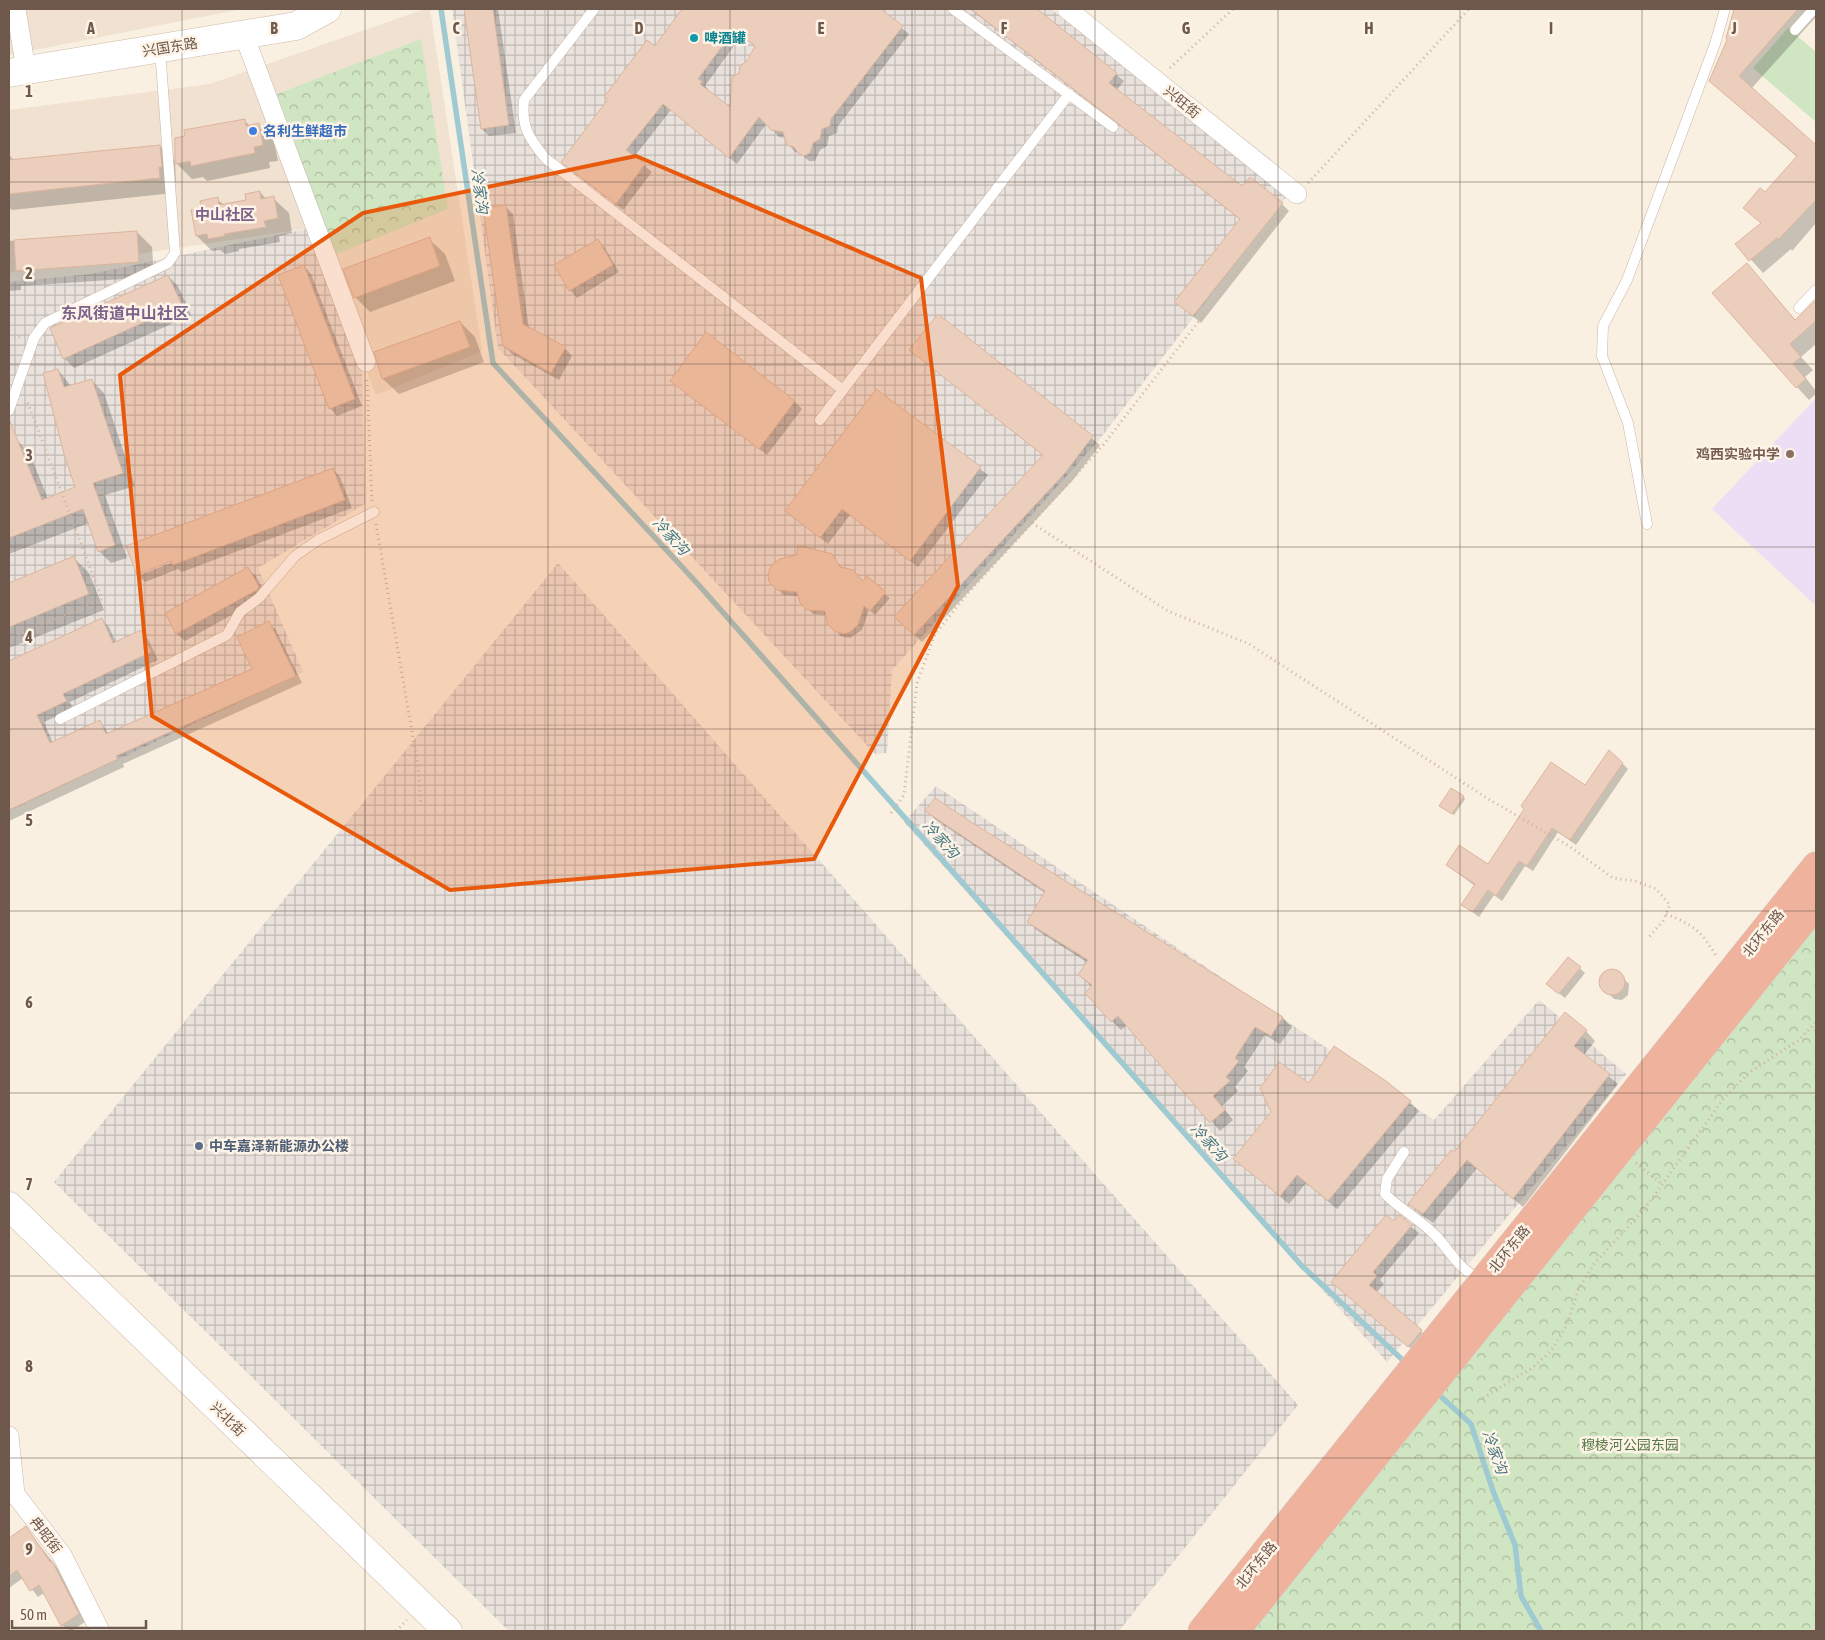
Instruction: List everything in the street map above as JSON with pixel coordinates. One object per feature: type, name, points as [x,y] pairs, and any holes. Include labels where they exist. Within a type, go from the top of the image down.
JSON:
[{"type":"highway","name":"北环东路","points":[[1202,1631],[1816,866]]},
{"type":"highway","name":"北环东路","points":[[1235,1631],[1816,904]]},
{"type":"street","points":[[16,9],[17,72]]},
{"type":"street","name":"兴国东路","points":[[17,72],[244,34],[327,9]]},
{"type":"street","name":"兴旺街","points":[[1067,9],[1297,194]]},
{"type":"street","points":[[244,34],[366,362]]},
{"type":"street","name":"兴北街","points":[[9,1206],[448,1631]]},
{"type":"street","name":"冉昭街","points":[[9,1436],[15,1494],[62,1555],[100,1631]]},
{"type":"lane","points":[[594,9],[524,100],[522,116],[528,137],[545,158],[843,390]]},
{"type":"lane","points":[[953,9],[1113,127]]},
{"type":"lane","points":[[1647,524],[1628,423],[1602,356],[1603,326],[1627,280],[1715,44],[1724,9]]},
{"type":"lane","points":[[1795,30],[1814,9]]},
{"type":"lane","points":[[9,410],[34,338],[45,323],[168,263],[176,253],[160,48]]},
{"type":"lane","points":[[820,420],[1069,94]]},
{"type":"lane","points":[[1799,308],[1816,290]]},
{"type":"lane","points":[[60,719],[226,635],[240,612],[259,598],[294,556],[318,540],[374,512]]},
{"type":"lane","points":[[1404,1152],[1387,1179],[1385,1194],[1398,1208],[1436,1236],[1456,1262],[1471,1276],[1484,1280]]},
{"type":"path","points":[[1156,81],[1233,9]]},
{"type":"path","points":[[891,812],[904,795],[917,683],[935,634],[968,593],[1104,444],[1297,194],[1469,9]]},
{"type":"path","points":[[366,362],[371,494],[418,766],[421,806]]},
{"type":"path","points":[[9,639],[102,599],[30,414],[21,376]]},
{"type":"path","points":[[1032,523],[1168,611],[1249,644],[1302,676],[1490,800],[1569,846],[1613,878],[1635,881],[1656,889],[1670,905],[1666,914],[1648,938]]},
{"type":"path","points":[[1666,914],[1689,923],[1703,934],[1718,959]]},
{"type":"path","points":[[1482,1398],[1532,1368],[1551,1351],[1566,1327],[1579,1288],[1594,1264],[1646,1207],[1724,1098],[1750,1072],[1799,1040],[1816,1022]]},
{"type":"path","points":[[1620,1149],[1662,1185]]},
{"type":"highlighted area","points":[[636,156],[921,278],[958,586],[814,859],[450,890],[152,716],[120,375],[363,213]]},
{"type":"shaded area","points":[[9,9],[242,9],[9,55]]},
{"type":"shaded area","points":[[425,9],[430,9],[482,351],[376,395],[311,228],[9,273],[9,110],[210,84]]},
{"type":"shaded area","points":[[452,9],[1051,9],[1287,196],[1099,440],[892,670],[887,753],[875,754],[498,348]]},
{"type":"shaded area","points":[[311,228],[362,364],[365,504],[258,568],[303,672],[9,811],[9,282],[91,274]]},
{"type":"shaded area","name":"鸡西实验中学","points":[[1816,398],[1816,606],[1712,509]]},
{"type":"shaded area","points":[[558,563],[1298,1405],[1119,1631],[509,1631],[54,1182]]},
{"type":"shaded area","points":[[936,786],[1434,1120],[1539,1000],[1626,1074],[1387,1362],[904,822]]},
{"type":"green space","points":[[1788,28],[1816,52],[1816,122],[1753,68]]},
{"type":"green space","points":[[421,39],[448,209],[334,255],[277,94]]},
{"type":"green space","name":"穆棱河公园东园","points":[[1816,912],[1816,1631],[1243,1631]]},
{"type":"building","points":[[464,9],[493,9],[509,125],[481,129]]},
{"type":"building","points":[[682,9],[881,9],[903,26],[831,119],[830,126],[822,129],[820,139],[813,143],[810,153],[804,156],[798,153],[794,147],[787,145],[783,132],[771,130],[759,117],[729,158],[663,104],[626,150],[645,164],[616,204],[561,162],[608,99],[604,97],[647,40],[655,46]],"holes":[[[734,30],[755,46],[747,61],[740,66],[739,73],[732,77],[730,107],[700,84],[702,81],[698,79]]]},
{"type":"building","points":[[971,9],[1037,9],[1117,73],[1109,83],[1242,186],[1250,177],[1283,203],[1193,316],[1174,302],[1240,219]]},
{"type":"building","points":[[1734,9],[1798,9],[1739,76],[1816,145],[1816,200],[1779,239],[1777,238],[1749,261],[1735,244],[1761,223],[1743,208],[1760,188],[1765,192],[1797,156],[1709,81],[1727,40]]},
{"type":"building","points":[[245,119],[246,126],[259,123],[263,145],[254,147],[255,153],[191,166],[190,161],[175,164],[175,138],[185,136],[184,130]]},
{"type":"building","points":[[160,145],[162,167],[159,167],[160,178],[9,194],[9,160]]},
{"type":"building","points":[[260,191],[261,199],[274,196],[278,218],[264,221],[266,227],[224,234],[225,236],[208,239],[207,234],[196,236],[191,210],[201,209],[200,201],[218,197],[219,205],[246,200],[245,194]]},
{"type":"building","points":[[506,205],[523,324],[566,347],[551,373],[503,346],[483,208]]},
{"type":"building","points":[[137,231],[139,262],[16,271],[14,240]]},
{"type":"building","points":[[430,237],[440,266],[354,298],[343,269]]},
{"type":"building","points":[[598,239],[613,265],[569,291],[554,265]]},
{"type":"building","points":[[1747,263],[1795,320],[1816,300],[1816,321],[1790,344],[1801,357],[1793,364],[1806,379],[1796,388],[1712,293]]},
{"type":"building","points":[[304,265],[355,399],[329,409],[278,275]]},
{"type":"building","points":[[168,275],[182,305],[63,359],[50,328]]},
{"type":"building","points":[[938,314],[1093,436],[1065,473],[914,635],[894,617],[1043,455],[909,350]]},
{"type":"building","points":[[460,321],[470,347],[382,379],[374,352]]},
{"type":"building","points":[[706,332],[795,401],[759,449],[670,381]]},
{"type":"building","points":[[58,369],[64,387],[92,379],[123,473],[93,483],[115,545],[98,552],[83,509],[9,538],[9,419],[42,500],[75,487],[64,454],[43,373]]},
{"type":"building","points":[[876,389],[981,467],[910,561],[842,509],[820,538],[785,511]]},
{"type":"building","points":[[333,468],[345,500],[173,565],[171,561],[137,575],[126,546]]},
{"type":"building","points":[[798,545],[832,554],[840,567],[853,570],[863,581],[867,576],[886,592],[870,611],[864,606],[858,625],[850,632],[844,634],[834,631],[827,623],[825,611],[807,610],[800,603],[797,592],[777,590],[769,582],[768,576],[771,565],[780,559],[797,555]]},
{"type":"building","points":[[74,556],[89,594],[9,627],[9,583]]},
{"type":"building","points":[[248,567],[259,587],[257,590],[176,634],[165,613]]},
{"type":"building","points":[[102,618],[113,643],[141,630],[151,652],[63,694],[67,701],[37,715],[50,743],[100,720],[106,734],[252,669],[237,637],[269,621],[296,676],[116,756],[118,759],[9,810],[9,661]]},
{"type":"building","points":[[1609,750],[1623,763],[1570,840],[1552,828],[1527,866],[1519,861],[1496,896],[1488,890],[1473,912],[1461,905],[1475,884],[1446,865],[1459,845],[1488,864],[1524,809],[1521,806],[1551,762],[1585,785]]},
{"type":"building","points":[[1451,788],[1464,796],[1452,814],[1439,806]]},
{"type":"building","points":[[935,798],[1283,1017],[1271,1036],[1255,1027],[1235,1058],[1239,1061],[1226,1077],[1230,1081],[1213,1096],[1225,1110],[1210,1123],[1118,1016],[1111,1022],[1085,993],[1092,985],[1078,975],[1088,960],[1027,922],[1045,891],[925,811]]},
{"type":"building","points":[[1568,957],[1581,967],[1559,994],[1546,984]]},
{"type":"building","points":[[1612,969],[1621,973],[1625,982],[1621,991],[1612,995],[1603,991],[1599,982],[1603,973]]},
{"type":"building","points":[[1565,1012],[1587,1030],[1574,1046],[1610,1074],[1513,1199],[1467,1160],[1423,1214],[1408,1204],[1451,1150],[1454,1152]]},
{"type":"building","points":[[1334,1046],[1386,1081],[1411,1101],[1328,1201],[1297,1175],[1280,1196],[1233,1159],[1271,1112],[1260,1088],[1279,1062],[1309,1083]]},
{"type":"building","points":[[1386,1215],[1394,1221],[1399,1215],[1412,1225],[1373,1272],[1377,1276],[1369,1285],[1422,1330],[1408,1347],[1331,1282]]},
{"type":"building","points":[[26,1526],[50,1562],[52,1561],[79,1614],[61,1626],[39,1585],[30,1591],[17,1570],[9,1576],[9,1538]]},
{"type":"waterway","name":"冷家沟","points":[[441,9],[493,363],[696,582],[1302,1266],[1408,1365]]},
{"type":"waterway","name":"冷家沟","points":[[1436,1392],[1471,1424],[1493,1491],[1515,1545],[1521,1596],[1541,1631]]},
{"type":"place","name":"啤酒罐","points":[[694,38]]},
{"type":"place","name":"名利生鲜超市","points":[[253,131]]},
{"type":"place","name":"鸡西实验中学","points":[[1790,454]]},
{"type":"place","name":"中车嘉泽新能源办公楼","points":[[199,1146]]},
{"type":"district","name":"中山社区","points":[[225,214]]},
{"type":"district","name":"东风街道中山社区","points":[[125,313]]}]
